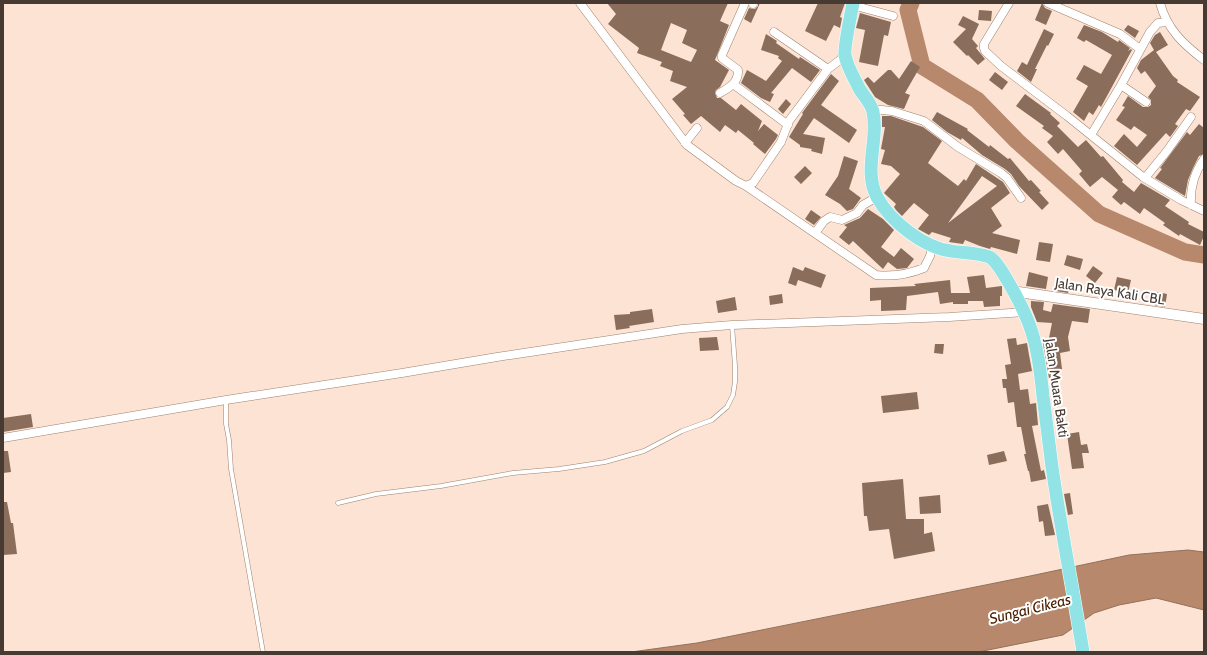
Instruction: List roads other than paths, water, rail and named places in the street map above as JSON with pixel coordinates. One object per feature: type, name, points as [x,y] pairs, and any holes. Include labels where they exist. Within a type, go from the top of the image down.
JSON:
[{"type":"main road","name":"Jalan Muara Bakti","points":[[853,4],[845,53],[859,89],[872,108],[874,131],[871,167],[873,185],[877,197],[895,219],[920,240],[932,247],[991,258],[1010,285],[1024,312],[1034,337],[1057,501],[1083,652]]},
{"type":"street","points":[[580,3],[685,143],[736,181],[746,186],[876,274],[885,276],[897,275],[924,268],[930,256],[932,247]]},
{"type":"street","points":[[720,93],[733,84],[739,73],[738,70],[722,58],[722,56],[745,3]]},
{"type":"street","points":[[1009,3],[984,44],[984,50],[1002,66],[1145,178],[1204,211]]},
{"type":"street","points":[[1048,3],[1120,34],[1140,49]]},
{"type":"street","points":[[1160,3],[1167,22],[1178,39],[1204,60]]},
{"type":"street","points":[[853,4],[893,16]]},
{"type":"street","points":[[1091,135],[1122,85],[1140,49],[1154,27],[1158,23],[1167,22]]},
{"type":"street","points":[[774,32],[828,69]]},
{"type":"street","points":[[746,186],[753,183],[782,142],[789,121],[828,69],[840,60],[845,53]]},
{"type":"street","points":[[733,84],[788,125]]},
{"type":"street","points":[[1122,85],[1146,102]]},
{"type":"street","points":[[872,108],[892,111],[924,121],[958,147],[1002,173],[1021,198]]},
{"type":"street","points":[[1145,178],[1167,151],[1191,117]]},
{"type":"street","points":[[685,143],[697,128]]},
{"type":"street","points":[[1191,205],[1190,194],[1192,183],[1197,169],[1204,159]]},
{"type":"street","points":[[815,233],[824,221],[830,217],[842,220],[857,213],[863,206],[877,197]]},
{"type":"street","name":"Jalan Raya Kali CBL","points":[[1010,285],[1204,319]]},
{"type":"street","points":[[3,438],[226,400],[497,357],[620,340],[682,329],[732,325],[949,317],[1024,312]]},
{"type":"lane","points":[[338,503],[376,494],[441,486],[513,473],[559,469],[599,463],[644,451],[682,431],[712,420],[727,406],[733,395],[735,382],[732,325]]},
{"type":"lane","points":[[226,400],[226,424],[232,469],[263,652]]},
{"type":"water","name":"Sungai Cikeas","points":[[1188,550],[1204,552],[1204,610],[1156,598],[1119,605],[1094,613],[1063,635],[978,652],[631,652],[697,643],[1129,555]]},
{"type":"waterway","points":[[911,3],[908,10],[922,66],[977,100],[1017,141],[1099,214],[1185,252],[1204,255]]}]
